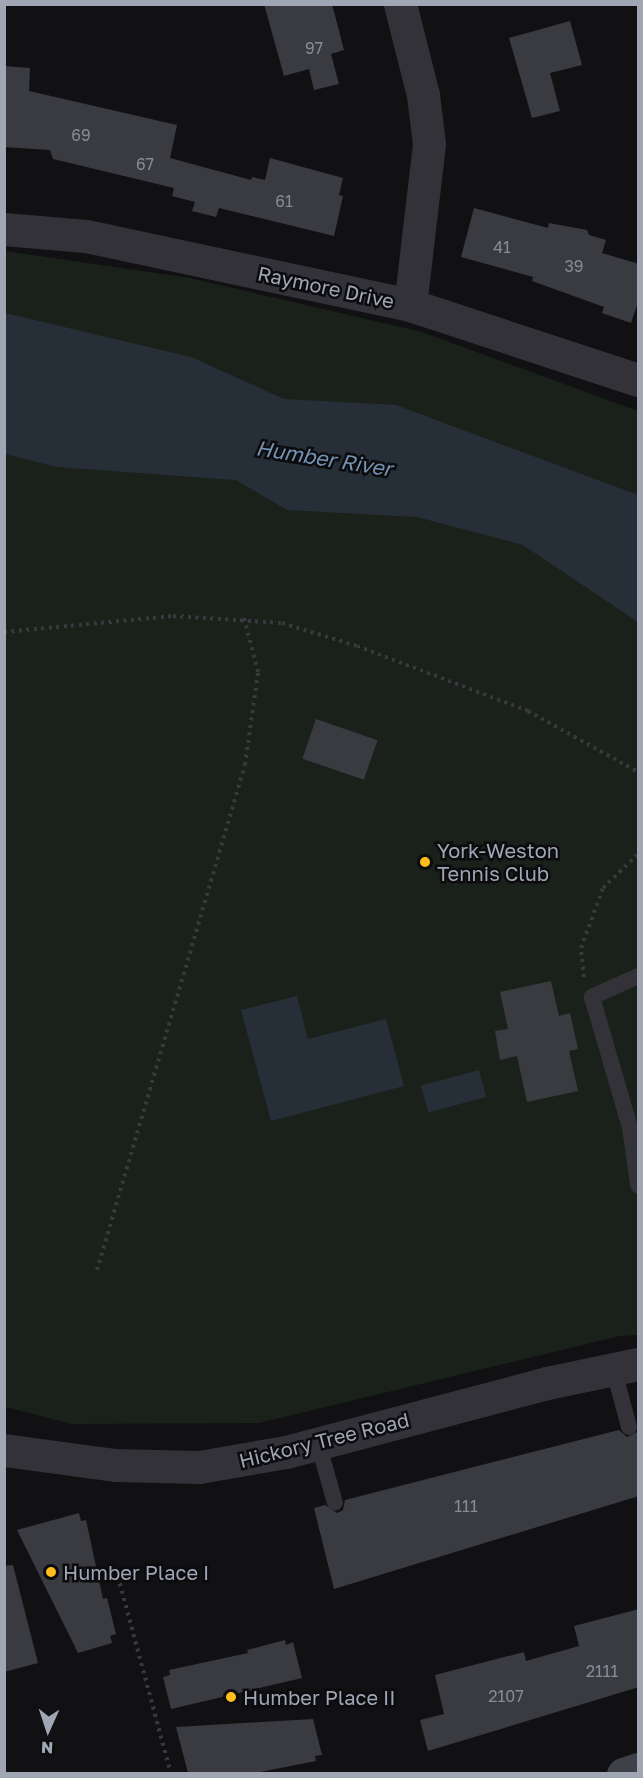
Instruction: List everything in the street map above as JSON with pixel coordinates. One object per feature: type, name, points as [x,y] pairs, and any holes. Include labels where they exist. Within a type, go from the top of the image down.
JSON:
[{"type":"main road","points":[[623,1773],[639,1769]]},
{"type":"street","points":[[400,4],[423,95],[429,144],[410,305]]},
{"type":"street","name":"Raymore Drive","points":[[4,229],[86,236],[410,305],[639,380]]},
{"type":"street","name":"Hickory Tree Road","points":[[4,1450],[115,1465],[175,1467],[231,1462],[318,1443],[626,1365]]},
{"type":"lane","points":[[639,976],[592,998],[630,1128],[639,1185]]},
{"type":"lane","points":[[626,1365],[629,1427]]},
{"type":"lane","points":[[318,1443],[335,1503]]},
{"type":"path","points":[[4,632],[173,616],[244,618],[321,634],[528,711],[639,772]]},
{"type":"path","points":[[97,1270],[245,765],[258,672],[244,618]]},
{"type":"path","points":[[592,998],[582,975],[580,948],[603,888],[639,854]]},
{"type":"path","points":[[116,1569],[171,1773]]},
{"type":"shaded area","points":[[5,251],[190,278],[422,332],[638,411],[638,1335],[620,1336],[259,1423],[72,1424],[5,1407]]},
{"type":"water","name":"Humber River","points":[[5,313],[191,357],[284,399],[396,405],[638,495],[638,622],[523,545],[417,517],[287,510],[236,480],[57,467],[5,454]]},
{"type":"water","points":[[297,996],[308,1039],[386,1019],[404,1086],[271,1121],[241,1010]]},
{"type":"water","points":[[479,1070],[486,1097],[428,1113],[421,1086]]},
{"type":"building","points":[[264,4],[332,4],[344,50],[331,54],[339,84],[314,90],[309,69],[284,76]]},
{"type":"building","points":[[570,21],[582,65],[550,73],[560,111],[532,118],[509,38]]},
{"type":"building","points":[[4,66],[30,68],[29,91],[177,125],[170,158],[251,180],[252,177],[265,180],[270,158],[343,178],[339,195],[343,196],[334,236],[219,208],[216,217],[192,211],[195,202],[172,196],[174,188],[53,159],[50,150],[4,147]]},
{"type":"building","points":[[474,208],[548,228],[549,223],[587,230],[589,235],[606,240],[602,253],[639,264],[639,299],[631,323],[602,313],[604,307],[532,281],[533,277],[461,257]]},
{"type":"building","points":[[316,719],[377,740],[364,780],[302,759]]},
{"type":"building","points":[[551,981],[559,1016],[570,1013],[578,1049],[569,1051],[578,1091],[527,1102],[517,1056],[500,1060],[495,1031],[508,1029],[500,992]]},
{"type":"building","points":[[619,1430],[627,1437],[639,1431],[639,1496],[334,1589],[314,1508],[325,1505],[337,1513],[343,1510],[345,1500]]},
{"type":"building","points":[[79,1513],[81,1521],[86,1520],[103,1599],[107,1598],[116,1634],[110,1636],[112,1643],[78,1653],[17,1530]]},
{"type":"building","points":[[13,1565],[38,1663],[4,1672],[4,1566]]},
{"type":"building","points":[[639,1609],[639,1687],[428,1751],[420,1720],[444,1714],[435,1675],[524,1652],[526,1661],[579,1646],[574,1626]]},
{"type":"building","points":[[285,1640],[286,1645],[293,1642],[302,1678],[171,1709],[163,1677],[170,1675],[169,1670],[248,1653],[247,1650]]},
{"type":"building","points":[[313,1719],[322,1755],[315,1756],[316,1761],[255,1773],[188,1773],[176,1727]]},
{"type":"place","name":"York-Weston Tennis Club","points":[[425,862]]},
{"type":"place","name":"Humber Place I","points":[[51,1572]]},
{"type":"place","name":"Humber Place II","points":[[231,1697]]}]
